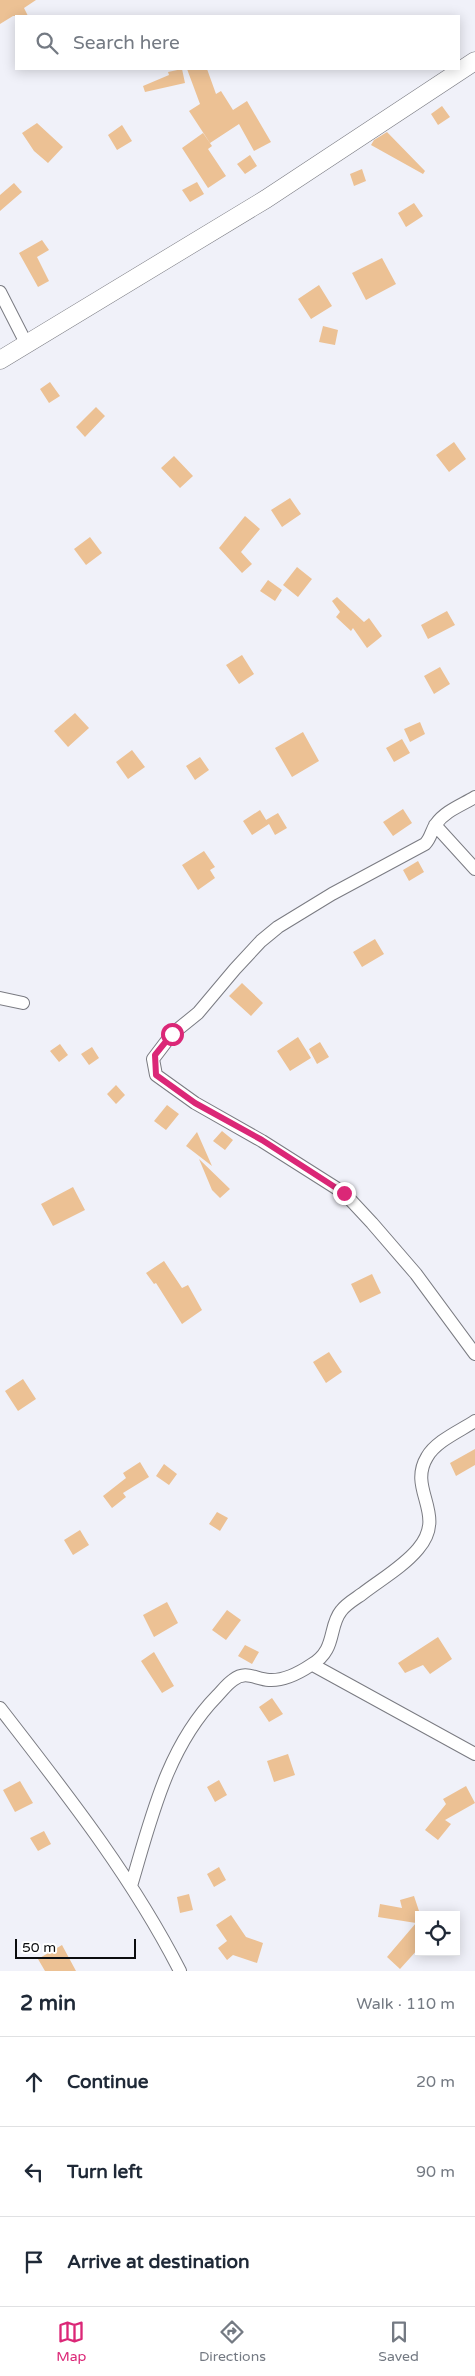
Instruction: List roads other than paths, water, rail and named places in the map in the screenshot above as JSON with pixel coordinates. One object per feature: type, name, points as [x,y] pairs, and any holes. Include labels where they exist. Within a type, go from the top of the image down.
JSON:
[{"type":"main road","points":[[0,360],[266,199],[475,61]]},
{"type":"street","points":[[0,292],[26,343]]},
{"type":"street","points":[[475,797],[444,815],[435,825],[431,838],[425,844],[298,913],[261,941],[198,1013],[172,1034],[153,1059],[156,1075],[195,1103],[262,1140],[344,1193],[416,1274],[475,1354]]},
{"type":"street","points":[[435,825],[475,869]]},
{"type":"street","points":[[0,998],[23,1003]]},
{"type":"street","points":[[131,1886],[153,1812],[178,1746],[205,1708],[233,1680],[245,1674],[268,1680],[284,1679],[313,1664],[327,1650],[341,1611],[399,1567],[418,1550],[430,1532],[429,1515],[421,1480],[427,1457],[436,1447],[475,1421]]},
{"type":"street","points":[[313,1664],[475,1754]]},
{"type":"street","points":[[0,1708],[101,1839],[131,1886],[180,1971]]}]
